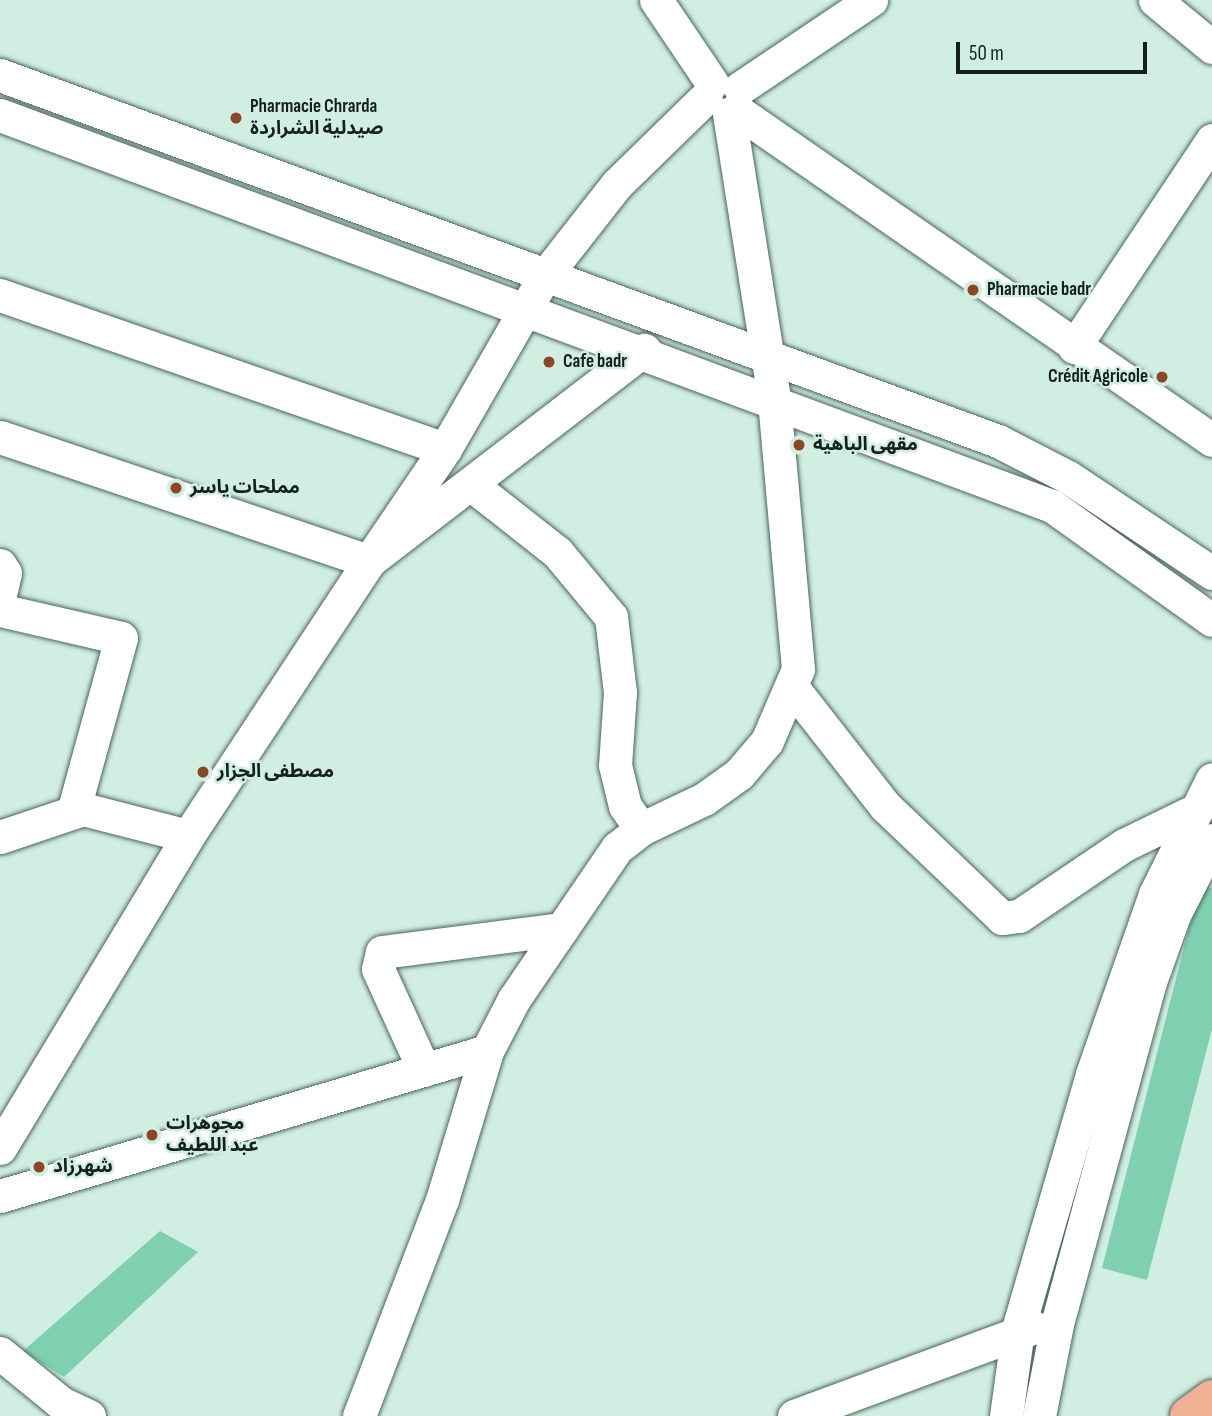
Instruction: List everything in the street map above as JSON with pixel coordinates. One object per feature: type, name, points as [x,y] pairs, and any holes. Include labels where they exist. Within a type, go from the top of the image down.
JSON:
[{"type":"main road","points":[[1189,1416],[1212,1399]]},
{"type":"street","points":[[656,0],[724,99],[1074,347],[1212,440]]},
{"type":"street","points":[[0,1147],[188,836],[445,449],[529,310],[544,277],[617,184],[724,99],[871,0]]},
{"type":"street","points":[[1155,0],[1212,47]]},
{"type":"street","points":[[0,75],[544,277],[765,353],[1038,459],[1212,573]]},
{"type":"street","points":[[359,1416],[442,1200],[487,1051],[601,866],[640,829],[704,799],[739,774],[767,741],[792,687],[799,637],[774,398],[724,99]]},
{"type":"street","points":[[0,115],[774,398],[1052,506],[1212,620]]},
{"type":"street","points":[[1074,347],[1212,140]]},
{"type":"street","points":[[0,295],[445,449]]},
{"type":"street","points":[[369,561],[473,486],[644,350]]},
{"type":"street","points":[[0,437],[369,561]]},
{"type":"street","points":[[473,486],[557,552],[611,617],[620,692],[615,765],[625,807],[640,829]]},
{"type":"street","points":[[0,565],[5,573],[0,594]]},
{"type":"street","points":[[0,610],[121,638],[74,809]]},
{"type":"street","points":[[792,687],[885,806],[1002,918],[1019,916],[1124,845],[1194,811]]},
{"type":"street","points":[[1006,1416],[1018,1329],[1124,979],[1194,811],[1212,779]]},
{"type":"street","points":[[0,837],[74,809],[188,836]]},
{"type":"street","points":[[1039,1416],[1057,1324],[1150,982],[1174,915],[1212,840]]},
{"type":"street","points":[[424,1070],[378,968],[382,952],[562,929]]},
{"type":"street","points":[[0,1196],[487,1051]]},
{"type":"street","points":[[794,1416],[1018,1329],[1057,1324]]},
{"type":"street","points":[[0,1353],[61,1403],[89,1416]]},
{"type":"building","points":[[1200,885],[1212,888],[1212,1029],[1147,1280],[1102,1268]]},
{"type":"building","points":[[160,1231],[198,1252],[64,1377],[23,1351]]},
{"type":"place","name":"Pharmacie Chrarda صيدلية الشراردة","points":[[236,118]]},
{"type":"place","name":"Pharmacie badr","points":[[973,290]]},
{"type":"place","name":"Cafe badr","points":[[549,362]]},
{"type":"place","name":"Crédit Agricole","points":[[1162,377]]},
{"type":"place","name":"مقهى الباهية","points":[[799,445]]},
{"type":"place","name":"مملحات ياسر","points":[[176,488]]},
{"type":"place","name":"مصطفى الجزار","points":[[203,772]]},
{"type":"place","name":"مجوهرات عبد اللطيف","points":[[152,1135]]},
{"type":"place","name":"شهرزاد","points":[[39,1167]]}]
